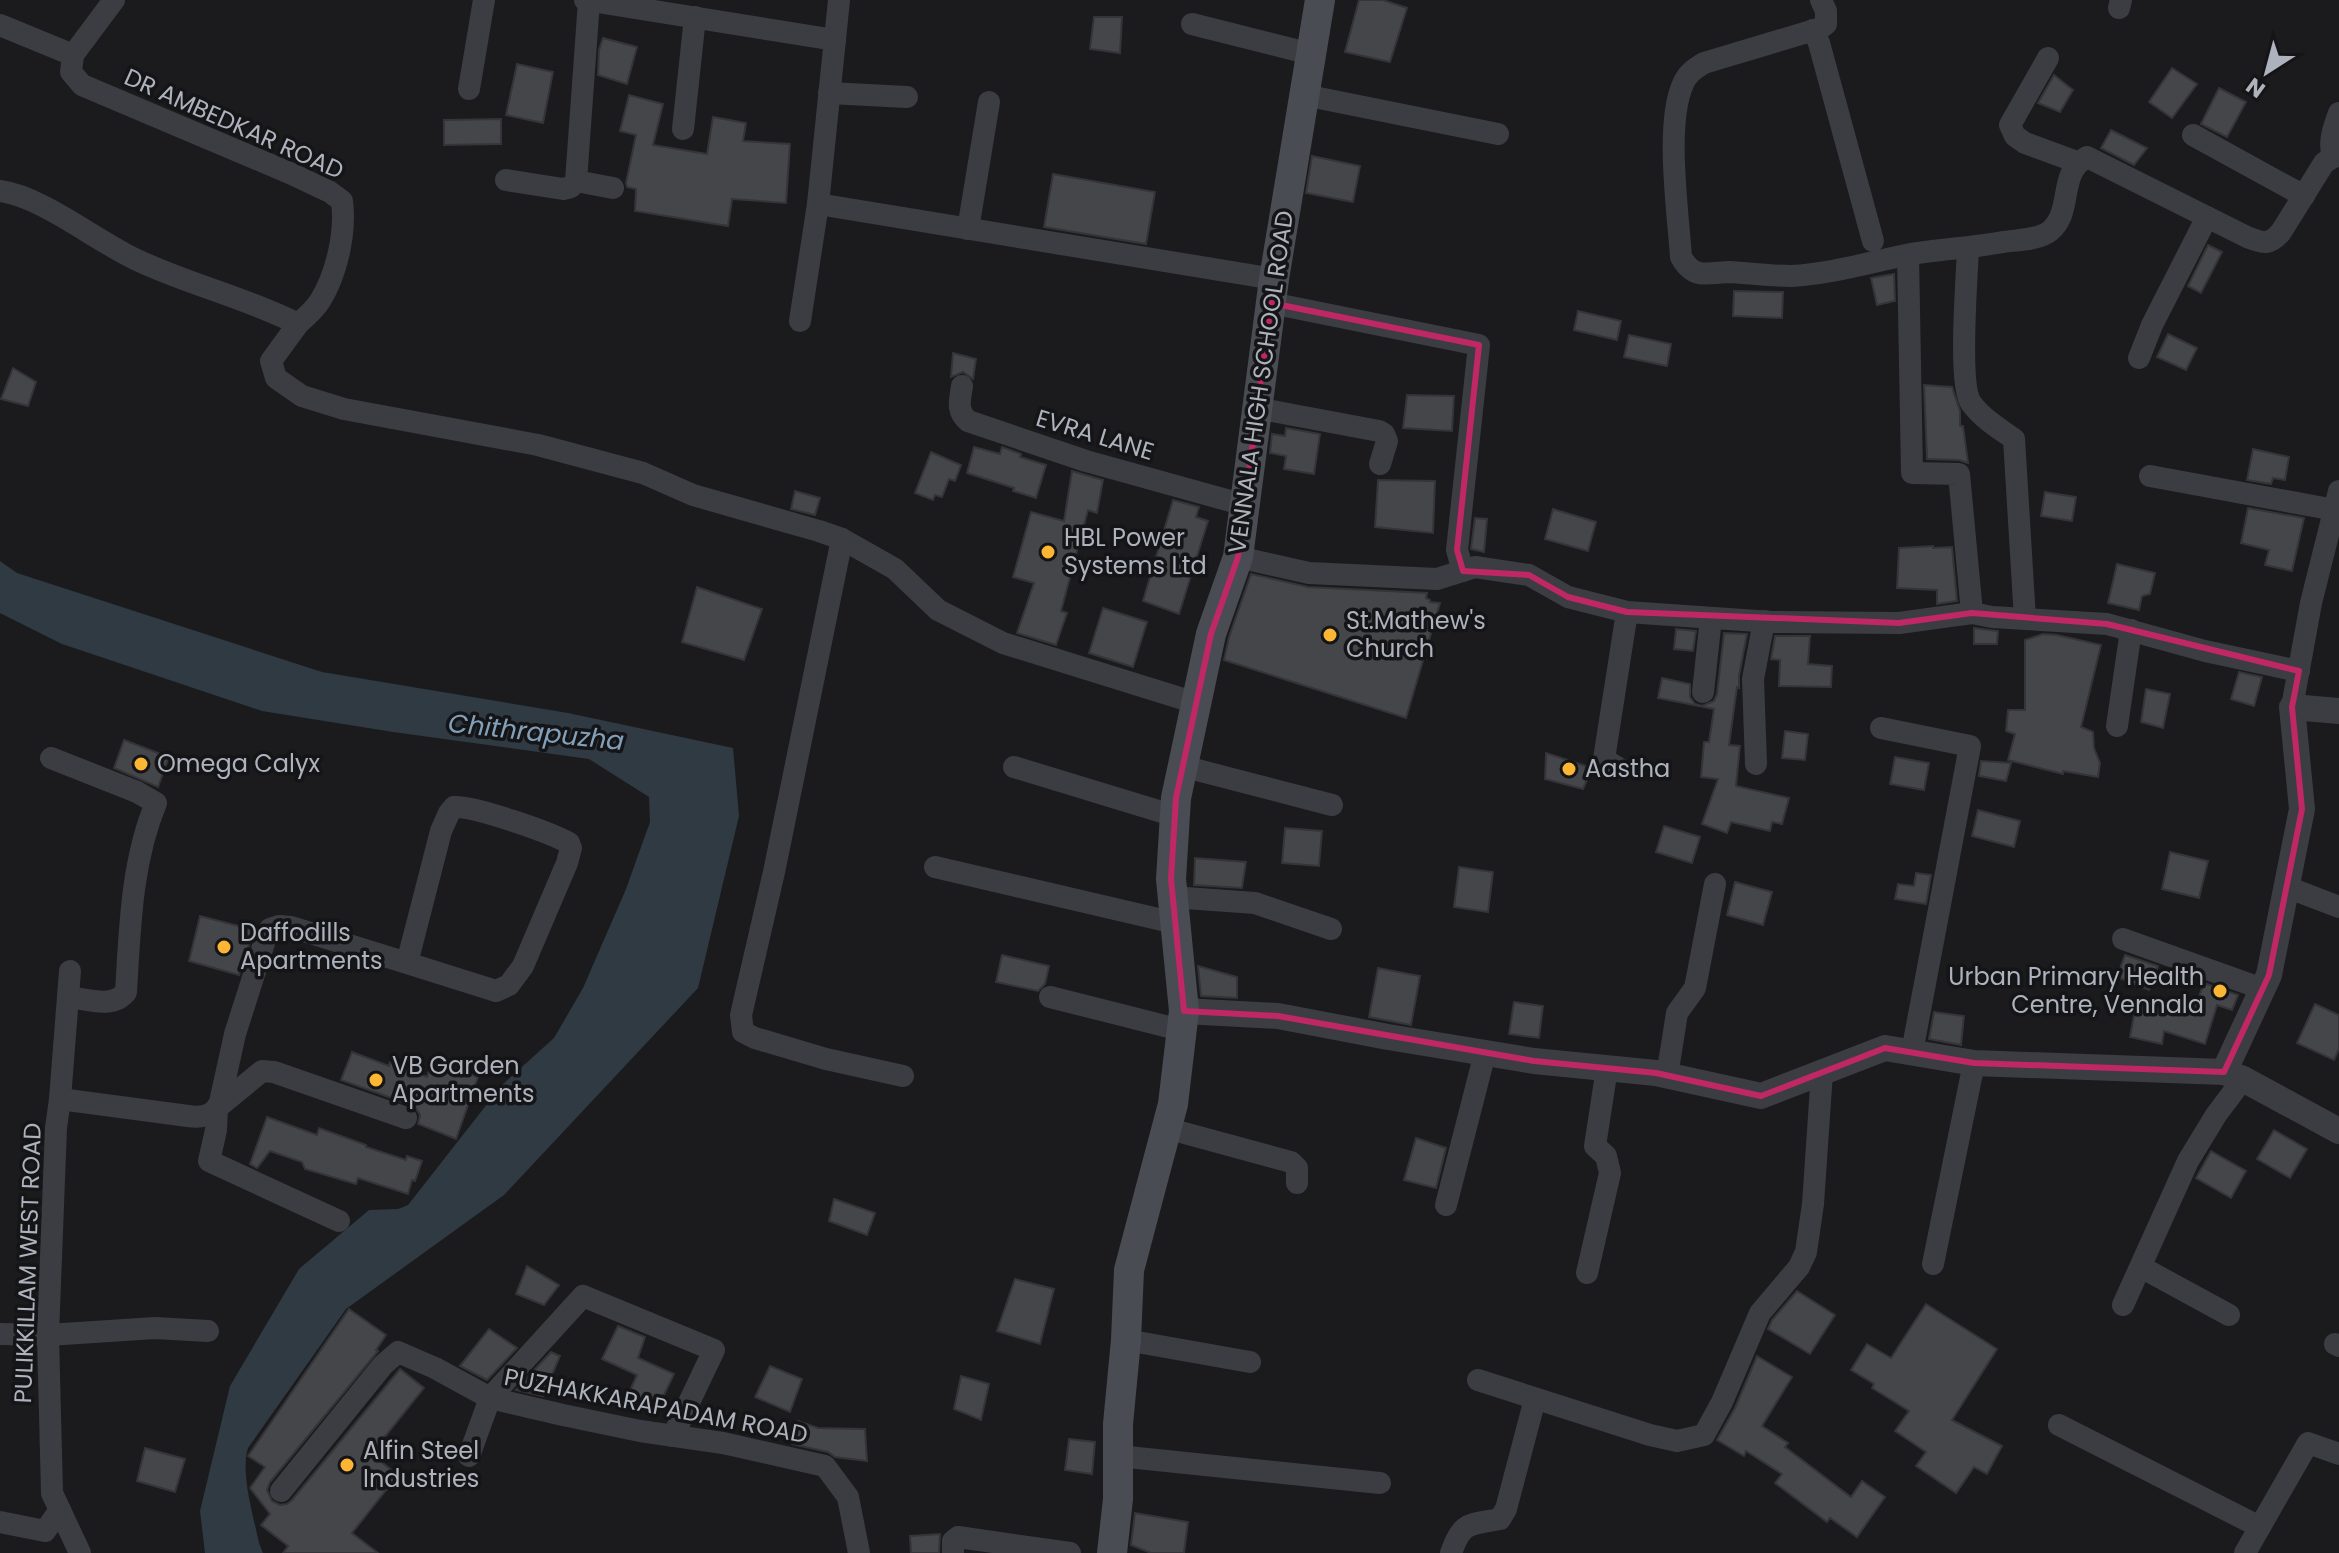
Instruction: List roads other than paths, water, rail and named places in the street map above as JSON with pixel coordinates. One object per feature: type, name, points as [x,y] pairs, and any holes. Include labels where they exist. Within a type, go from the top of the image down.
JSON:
[{"type":"main road","name":"VENNALA HIGH SCHOOL ROAD","points":[[1112,1553],[1118,1499],[1118,1424],[1129,1270],[1173,1104],[1182,1020],[1171,879],[1176,798],[1211,634],[1238,557],[1272,291],[1320,0]]},
{"type":"street","points":[[0,25],[73,55],[114,0]]},
{"type":"street","points":[[469,89],[484,0]]},
{"type":"street","points":[[506,180],[563,189],[571,187],[576,181],[587,0],[835,40]]},
{"type":"street","points":[[800,321],[818,204],[839,0]]},
{"type":"street","points":[[1821,0],[1826,11],[1826,24],[1821,28],[1704,63],[1692,70],[1683,84],[1674,127],[1681,257],[1687,266],[1698,273],[1790,276],[2037,237],[2049,232],[2056,223],[2070,172],[2077,162],[2087,157],[2262,243],[2274,241],[2324,163],[2336,156],[2331,148],[2339,113]]},
{"type":"street","points":[[683,129],[695,17]]},
{"type":"street","points":[[1192,24],[1311,54]]},
{"type":"street","points":[[1813,30],[1873,241]]},
{"type":"street","name":"DR AMBEDKAR ROAD","points":[[73,55],[71,72],[82,85],[292,174],[342,201],[344,217],[334,272],[319,303],[298,324]]},
{"type":"street","points":[[2048,58],[2010,125],[2015,136],[2025,143],[2077,162]]},
{"type":"street","points":[[829,93],[907,97]]},
{"type":"street","points":[[1304,95],[1498,134]]},
{"type":"street","points":[[968,229],[989,102]]},
{"type":"street","points":[[2193,135],[2304,196]]},
{"type":"street","points":[[576,181],[613,188]]},
{"type":"street","points":[[0,191],[22,195],[136,260],[265,308],[298,324],[271,361],[276,378],[302,396],[344,409],[538,445],[643,473],[693,495],[842,539],[895,569],[938,610],[1003,643],[1196,703]]},
{"type":"street","points":[[818,204],[968,229],[1272,291],[1479,345],[1457,550],[1463,571]]},
{"type":"street","points":[[2139,358],[2152,325],[2207,217]]},
{"type":"street","points":[[1968,249],[1964,366],[1969,400],[1987,421],[2014,439],[2025,619]]},
{"type":"street","points":[[1908,255],[1912,473],[1959,474],[1972,613]]},
{"type":"street","name":"EVRA LANE","points":[[962,386],[959,408],[961,416],[968,421],[1086,461],[1245,505]]},
{"type":"street","points":[[1256,408],[1379,431],[1387,441],[1380,464]]},
{"type":"street","points":[[2123,1305],[2188,1161],[2216,1115],[2269,975],[2302,809],[2292,707],[2311,603],[2337,501],[2150,476]]},
{"type":"street","points":[[842,539],[774,872],[741,1015],[743,1032],[755,1038],[826,1059],[903,1076]]},
{"type":"street","points":[[1238,557],[1309,573],[1437,579],[1475,567],[1529,575],[1568,597],[1627,612],[1764,621],[1899,623],[1972,613],[2107,624],[2205,651],[2299,671]]},
{"type":"street","points":[[1620,769],[1604,759],[1627,612]]},
{"type":"street","points":[[1703,692],[1711,618]]},
{"type":"street","points":[[1756,764],[1753,679],[1764,621]]},
{"type":"street","points":[[2117,726],[2131,630]]},
{"type":"street","points":[[2292,707],[2339,711]]},
{"type":"street","points":[[1881,728],[1970,746],[1912,1052]]},
{"type":"street","points":[[51,758],[137,792],[156,803],[146,831],[131,904],[126,992],[112,1002],[68,997]]},
{"type":"street","points":[[1182,766],[1332,805]]},
{"type":"street","points":[[1014,767],[1175,816]]},
{"type":"street","points":[[339,1221],[209,1161],[217,1108],[235,1034],[270,929],[291,927],[496,991],[509,985],[523,966],[567,863],[571,848],[569,843],[482,811],[454,807],[441,831],[407,963]]},
{"type":"street","points":[[935,867],[1174,910],[1255,903],[1331,929]]},
{"type":"street","points":[[1667,1076],[1677,1013],[1695,988],[1715,884]]},
{"type":"street","points":[[2287,887],[2339,907]]},
{"type":"street","points":[[2123,939],[2263,989]]},
{"type":"street","points":[[60,1099],[70,971]]},
{"type":"street","points":[[1050,997],[1182,1020],[1278,1016],[1534,1061],[1667,1076],[1761,1096],[1885,1048],[1974,1063],[2233,1076],[2339,1131]]},
{"type":"street","points":[[1446,1205],[1485,1053]]},
{"type":"street","points":[[1933,1264],[1974,1063]]},
{"type":"street","points":[[1587,1273],[1610,1173],[1606,1156],[1595,1146],[1607,1068]]},
{"type":"street","points":[[217,1108],[262,1071],[274,1072],[406,1118]]},
{"type":"street","points":[[1478,1380],[1650,1435],[1677,1441],[1704,1435],[1722,1402],[1760,1313],[1794,1274],[1806,1252],[1813,1204],[1822,1072]]},
{"type":"street","name":"PULIKKILLAM WEST ROAD","points":[[80,1553],[52,1493],[48,1335],[56,1128],[60,1099],[188,1116],[206,1116],[217,1108]]},
{"type":"street","points":[[1166,1128],[1291,1162],[1297,1168],[1297,1183]]},
{"type":"street","points":[[2141,1267],[2229,1315]]},
{"type":"street","points":[[281,1491],[383,1365],[398,1352],[490,1398],[583,1296],[714,1350],[673,1436]]},
{"type":"street","points":[[0,1334],[48,1335],[155,1328],[208,1331]]},
{"type":"street","points":[[1126,1340],[1250,1362]]},
{"type":"street","name":"PUZHAKKARAPADAM ROAD","points":[[469,1456],[490,1398],[578,1419],[723,1443],[825,1466],[848,1497],[859,1553]]},
{"type":"street","points":[[1451,1553],[1457,1535],[1467,1525],[1500,1519],[1506,1509],[1535,1399]]},
{"type":"street","points":[[2059,1425],[2260,1527]]},
{"type":"street","points":[[2245,1553],[2308,1443],[2339,1454]]},
{"type":"street","points":[[1118,1456],[1380,1483]]},
{"type":"street","points":[[0,1522],[45,1531],[60,1510]]},
{"type":"street","points":[[953,1553],[953,1541],[958,1537],[1070,1553]]},
{"type":"water","name":"Chithrapuzha","points":[[0,561],[17,573],[322,672],[568,713],[733,748],[739,816],[698,988],[504,1195],[346,1309],[248,1448],[247,1482],[263,1553],[205,1553],[200,1511],[230,1386],[299,1269],[369,1210],[398,1209],[408,1205],[502,1085],[554,1038],[583,988],[626,889],[650,822],[649,797],[589,759],[262,711],[62,644],[0,613]]},
{"type":"place","name":"HBL Power Systems Ltd","points":[[1048,552]]},
{"type":"place","name":"St.Mathew's Church","points":[[1330,635]]},
{"type":"place","name":"Omega Calyx","points":[[141,764]]},
{"type":"place","name":"Aastha","points":[[1569,769]]},
{"type":"place","name":"Daffodills Apartments","points":[[224,947]]},
{"type":"place","name":"Urban Primary Health Centre, Vennala","points":[[2220,991]]},
{"type":"place","name":"VB Garden Apartments","points":[[376,1080]]},
{"type":"place","name":"Alfin Steel Industries","points":[[347,1465]]}]
